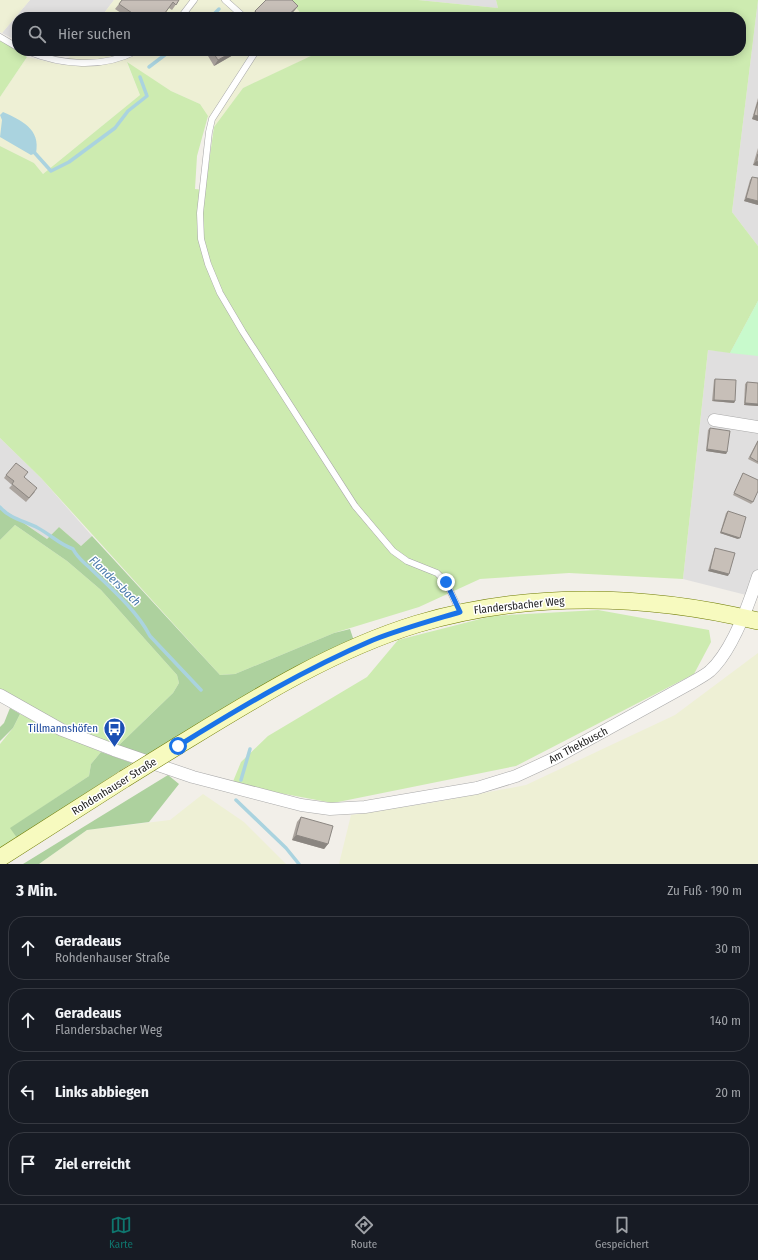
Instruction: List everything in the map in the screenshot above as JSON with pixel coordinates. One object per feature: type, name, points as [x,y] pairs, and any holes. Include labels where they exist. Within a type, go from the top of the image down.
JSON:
[{"type":"main road","name":"Flandersbacher Weg","points":[[229,714],[334,657],[416,625],[460,612],[494,606],[543,601],[586,599],[623,600],[695,608],[750,619]]},
{"type":"main road","name":"Rohdenhauser Straße","points":[[0,858],[229,714]]},
{"type":"street","points":[[714,420],[758,427]]},
{"type":"street","name":"Am Thekbusch","points":[[0,695],[62,730],[171,770],[251,793],[301,805],[330,809],[365,807],[477,788],[516,776],[554,758],[689,684],[710,671],[750,619],[758,576]]},
{"type":"lane","points":[[185,12],[194,0]]},
{"type":"lane","points":[[225,0],[238,12]]},
{"type":"lane","points":[[0,37],[12,44]]},
{"type":"lane","points":[[42,56],[75,64],[111,60],[122,56]]},
{"type":"lane","points":[[253,56],[212,120],[209,132],[200,213],[201,239],[208,264],[220,293],[243,332],[355,506],[393,552],[407,561],[437,573],[446,582],[460,612]]},
{"type":"shaded area","points":[[30,0],[114,0],[105,12],[20,12]]},
{"type":"shaded area","points":[[418,0],[496,0],[498,8]]},
{"type":"shaded area","points":[[758,0],[758,246],[732,212]]},
{"type":"shaded area","points":[[12,21],[12,38],[2,33]]},
{"type":"shaded area","points":[[758,301],[758,598],[683,579],[708,350],[730,352]]},
{"type":"shaded area","points":[[0,438],[41,478],[92,536],[81,546],[59,527],[47,539],[0,507]]},
{"type":"green space","points":[[0,0],[30,0],[20,12],[12,12],[12,21],[2,33],[0,32]]},
{"type":"green space","points":[[114,0],[288,0],[299,12],[105,12]]},
{"type":"green space","points":[[288,0],[418,0],[498,8],[496,0],[758,0],[732,212],[758,246],[758,301],[730,353],[708,350],[683,579],[569,573],[480,579],[419,607],[334,633],[235,674],[220,675],[41,478],[0,438],[0,146],[34,163],[43,174],[140,95],[127,62],[171,91],[200,104],[208,116],[197,156],[195,189],[205,190],[214,127],[243,88],[311,56],[746,56],[746,12],[299,11]]},
{"type":"green space","points":[[0,40],[12,48],[12,56],[27,57],[0,97]]},
{"type":"green space","points":[[70,56],[312,56],[243,88],[214,127],[200,104],[171,91],[127,63],[140,95],[43,174],[34,163],[0,146],[0,97],[27,57],[63,65]]},
{"type":"green space","points":[[758,301],[758,356],[730,353]]},
{"type":"green space","points":[[0,507],[47,539],[59,527],[81,546],[92,536],[220,675],[235,674],[334,633],[350,629],[354,641],[146,757],[117,747],[173,693],[179,683],[177,675],[101,590],[67,561],[15,525],[0,540]]},
{"type":"green space","points":[[15,525],[67,561],[101,590],[177,675],[179,683],[173,693],[117,747],[28,708],[0,690],[0,540]]},
{"type":"green space","points":[[598,610],[709,630],[711,642],[694,674],[516,766],[333,803],[232,784],[241,762],[268,736],[367,677],[398,640],[492,616]]},
{"type":"green space","points":[[758,653],[758,864],[339,864],[351,815],[436,802],[526,785],[675,715]]},
{"type":"green space","points":[[10,708],[20,714],[13,728],[0,741],[0,727],[4,723]]},
{"type":"green space","points":[[20,714],[101,752],[91,764],[89,776],[11,828],[17,838],[0,849],[0,744],[13,728]]},
{"type":"green space","points":[[101,752],[132,763],[17,838],[10,828],[89,776],[91,764]]},
{"type":"green space","points":[[168,775],[179,784],[149,822],[87,830],[39,864],[23,864]]},
{"type":"green space","points":[[203,794],[244,822],[286,864],[39,864],[87,830],[170,820]]},
{"type":"water","points":[[3,112],[23,122],[33,132],[37,145],[36,153],[31,155],[0,137],[2,120],[0,115]]},
{"type":"building","points":[[122,0],[179,0],[176,5],[173,2],[166,12],[131,12],[119,4]]},
{"type":"building","points":[[266,0],[292,0],[298,6],[291,12],[255,11]]},
{"type":"building","points":[[215,56],[225,56],[218,60]]},
{"type":"building","points":[[758,102],[758,116],[754,115]]},
{"type":"building","points":[[752,177],[758,178],[758,201],[746,198]]},
{"type":"building","points":[[715,379],[736,380],[735,401],[714,400]]},
{"type":"building","points":[[747,382],[758,383],[758,404],[745,403]]},
{"type":"building","points":[[710,428],[730,431],[727,452],[707,449]]},
{"type":"building","points":[[758,441],[758,462],[750,457]]},
{"type":"building","points":[[16,463],[28,472],[24,477],[37,488],[29,498],[12,484],[14,481],[6,475]]},
{"type":"building","points":[[743,473],[758,480],[758,491],[753,502],[734,493]]},
{"type":"building","points":[[728,511],[746,517],[740,538],[721,532]]},
{"type":"building","points":[[715,548],[735,553],[729,574],[710,569]]},
{"type":"building","points":[[301,817],[333,826],[328,844],[296,835]]},
{"type":"waterway","points":[[216,12],[219,9]]},
{"type":"waterway","points":[[149,67],[163,56]]},
{"type":"waterway","points":[[33,151],[51,171],[69,162],[115,128],[128,111],[147,96],[140,77]]},
{"type":"waterway","name":"Flandersbach","points":[[0,507],[13,517],[38,528],[63,545],[73,549],[79,558],[124,601],[145,627],[150,636],[201,690]]},
{"type":"waterway","name":"Flandersbach","points":[[241,780],[250,749]]},
{"type":"waterway","name":"Flandersbach","points":[[236,800],[286,848],[299,864]]},
{"type":"place","name":"Tillmannshöfen","points":[[114,748]]},
{"type":"route","points":[[178,746],[243,705],[334,657],[374,640],[416,625],[460,612],[446,582]]}]
